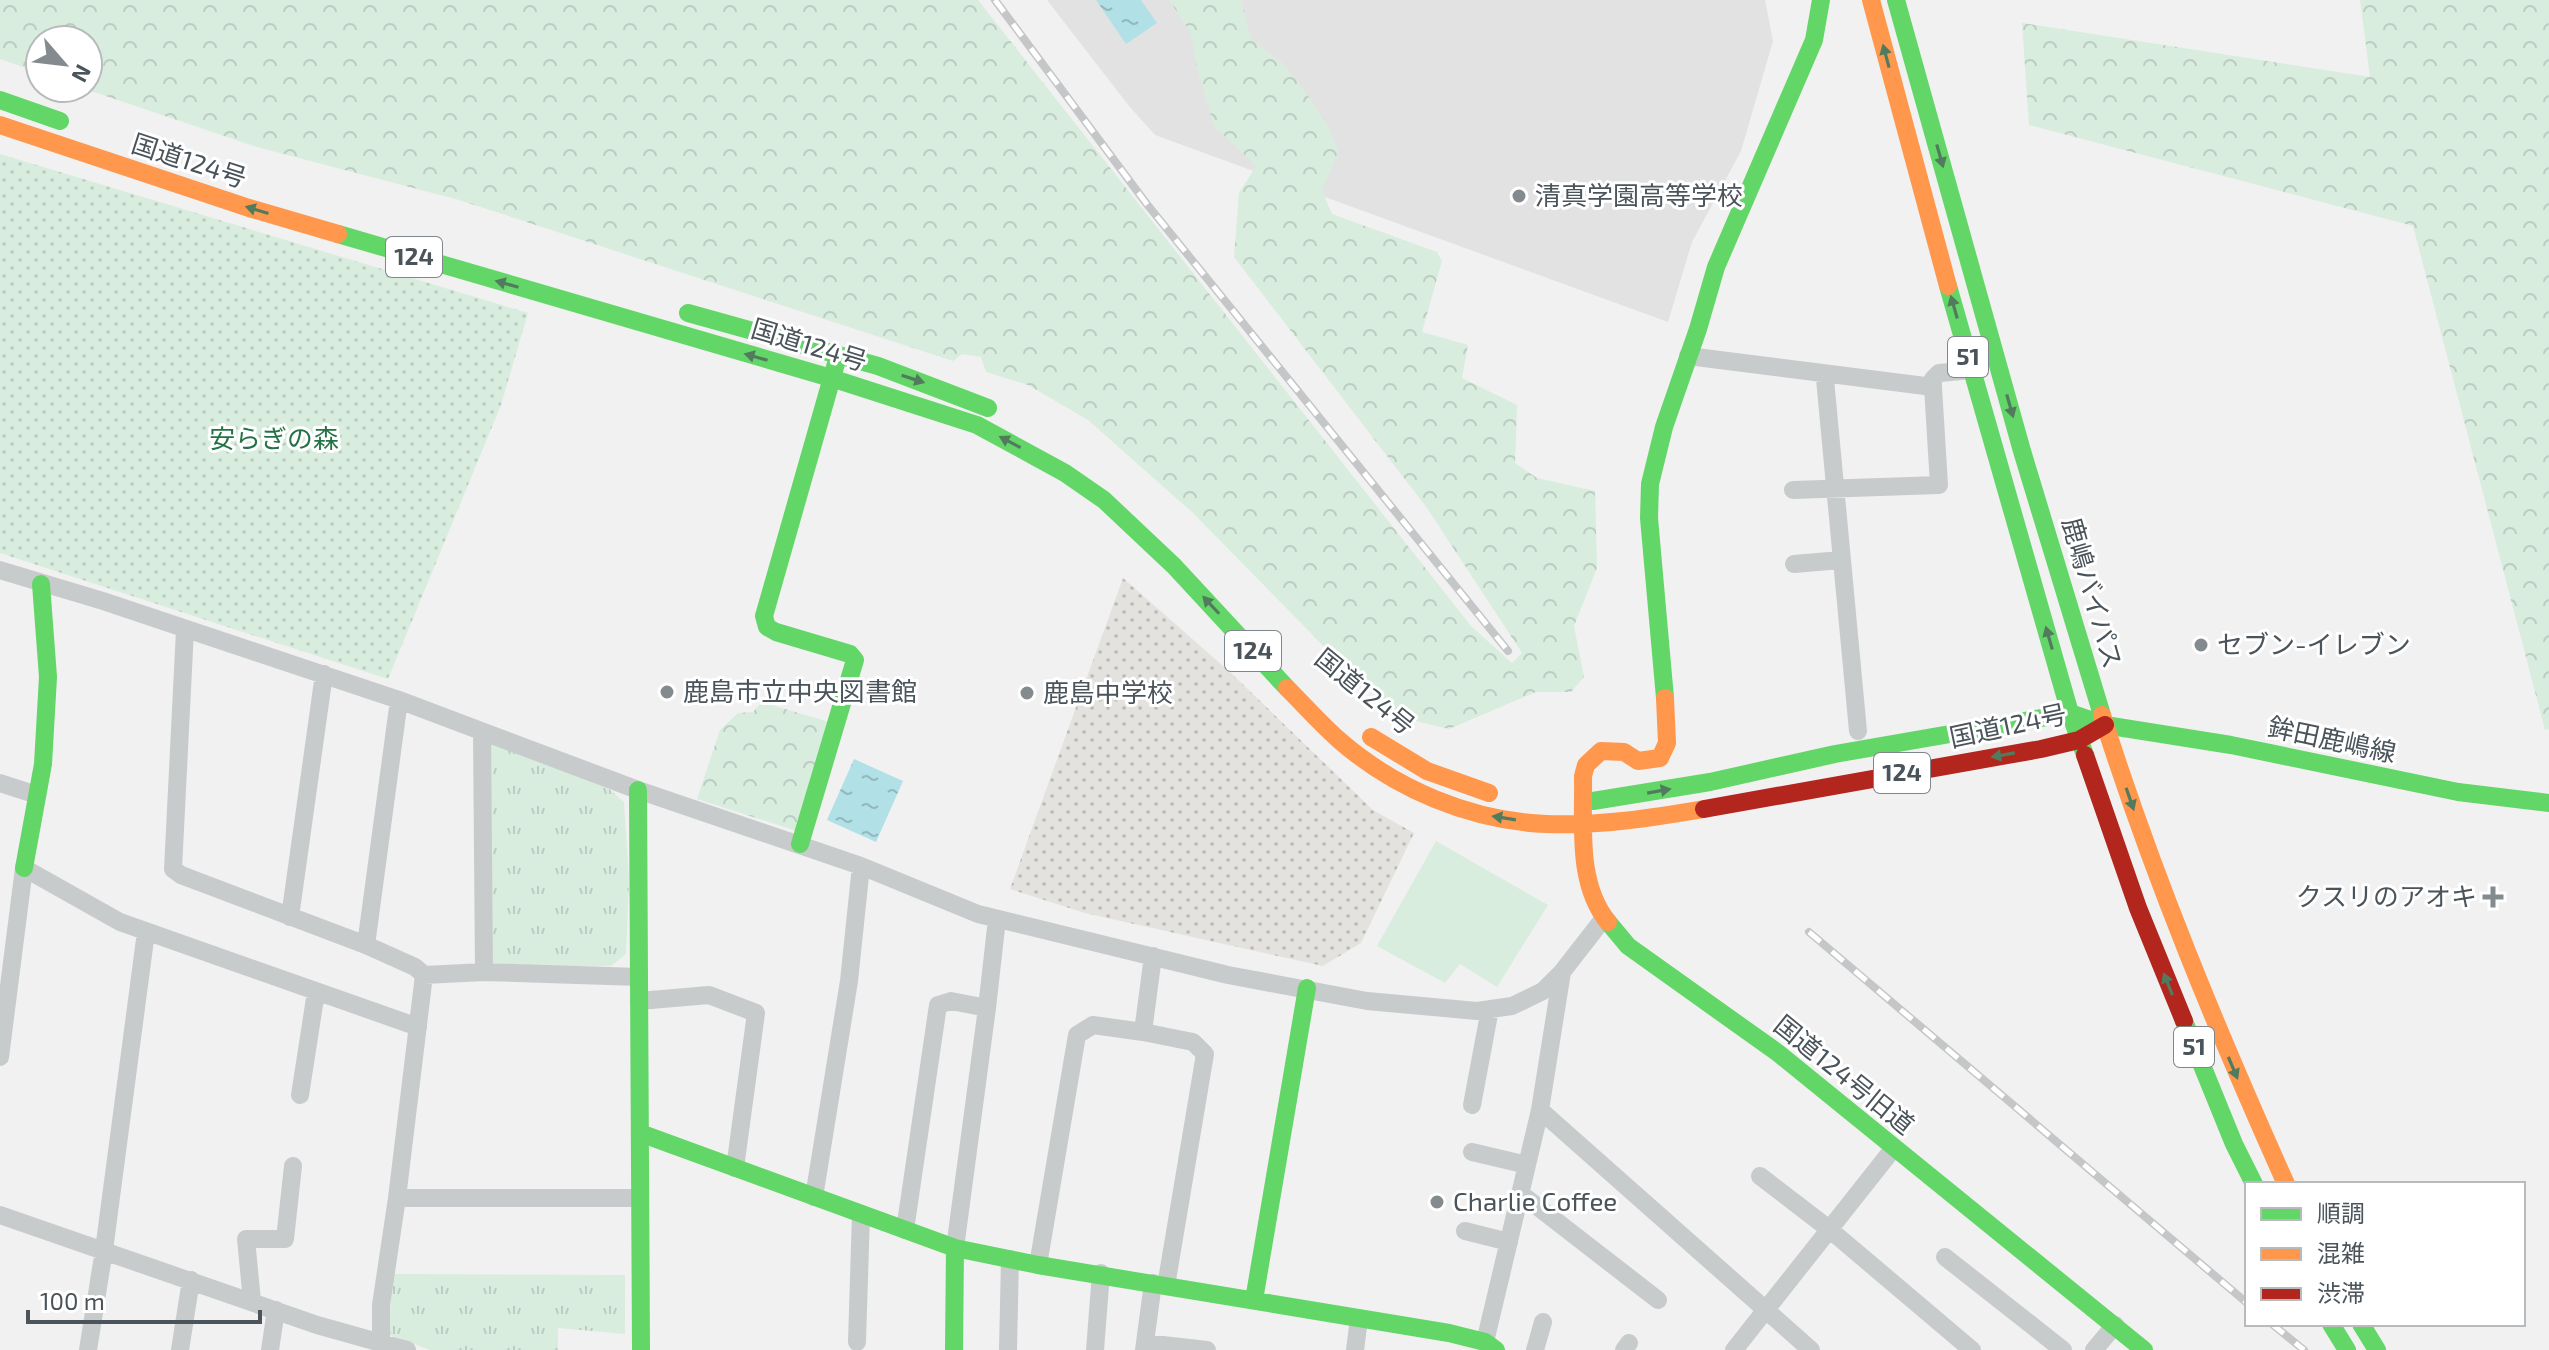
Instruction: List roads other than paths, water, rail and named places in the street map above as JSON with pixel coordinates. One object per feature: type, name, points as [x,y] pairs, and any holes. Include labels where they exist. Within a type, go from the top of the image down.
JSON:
[{"type":"main road","points":[[1688,356],[1716,267],[1814,40],[1821,0]]},
{"type":"main road","name":"鹿嶋バイパス","points":[[1871,0],[2070,713],[2143,923],[2234,1144],[2253,1182]]},
{"type":"main road","name":"鹿嶋バイパス","points":[[1896,0],[2020,442],[2105,725],[2196,981],[2246,1101],[2285,1182]]},
{"type":"main road","points":[[0,100],[75,127]]},
{"type":"main road","name":"国道124号","points":[[0,125],[249,208],[831,378],[977,425],[1065,473],[1104,500],[1174,566],[1340,741],[1388,776],[1431,798],[1470,811],[1536,823],[1582,824],[1656,817],[2079,740],[2105,725]]},
{"type":"main road","name":"国道124号","points":[[673,308],[944,389],[1009,418]]},
{"type":"main road","points":[[800,844],[855,660],[850,654],[776,632],[767,627],[764,616],[838,355]]},
{"type":"main road","name":"国道124号旧道","points":[[1688,356],[1664,427],[1650,484],[1649,518],[1665,687],[1667,743],[1660,758],[1638,761],[1624,752],[1601,751],[1592,756],[1583,776],[1582,824],[1590,887],[1604,918],[1628,946],[1778,1053],[2144,1350]]},
{"type":"main road","points":[[24,868],[43,764],[48,677],[41,584]]},
{"type":"main road","name":"国道124号","points":[[1559,801],[1582,802],[1710,782],[1835,754],[2070,713],[2105,725]]},
{"type":"main road","name":"鉾田鹿嶋線","points":[[2105,725],[2255,750],[2458,792],[2549,803]]},
{"type":"main road","name":"国道124号","points":[[1360,728],[1381,745],[1451,781],[1506,796]]},
{"type":"main road","points":[[638,790],[641,1350]]},
{"type":"main road","points":[[1254,1300],[1307,988]]},
{"type":"main road","points":[[640,1133],[955,1248],[1359,1319],[1449,1341],[1490,1346]]},
{"type":"main road","points":[[954,1350],[955,1248]]},
{"type":"main road","points":[[2332,1326],[2347,1350]]},
{"type":"main road","points":[[2362,1326],[2377,1350]]},
{"type":"street","points":[[1688,356],[1933,387]]},
{"type":"street","points":[[1793,490],[1939,485],[1933,379],[1939,373],[1972,370]]},
{"type":"street","points":[[1825,379],[1858,731]]},
{"type":"street","points":[[1794,564],[1841,560]]},
{"type":"street","points":[[0,570],[103,601],[399,700],[482,734],[861,866],[978,914],[1228,975],[1367,1001],[1477,1011],[1521,1002],[1543,991],[1604,918]]},
{"type":"street","points":[[185,630],[173,869],[181,875],[366,945],[415,967],[424,975],[484,972],[639,977]]},
{"type":"street","points":[[290,917],[324,674]]},
{"type":"street","points":[[366,945],[399,700]]},
{"type":"street","points":[[482,734],[484,972]]},
{"type":"street","points":[[0,783],[37,795]]},
{"type":"street","points":[[814,1197],[849,981],[861,866]]},
{"type":"street","points":[[0,1057],[8,925],[24,868],[120,922],[418,1027]]},
{"type":"street","points":[[955,1248],[997,919]]},
{"type":"street","points":[[88,1350],[146,932]]},
{"type":"street","points":[[1143,1032],[1153,956]]},
{"type":"street","points":[[1490,1346],[1509,1242],[1540,1110],[1562,972]]},
{"type":"street","points":[[381,1343],[381,1305],[424,975]]},
{"type":"street","points":[[300,1095],[316,992]]},
{"type":"street","points":[[639,1001],[709,995],[756,1013],[735,1168]]},
{"type":"street","points":[[905,1230],[938,1005],[951,1001],[987,1008]]},
{"type":"street","points":[[1472,1105],[1490,1009]]},
{"type":"street","points":[[1038,1265],[1077,1035],[1093,1025],[1193,1042],[1205,1054],[1145,1346],[1207,1350]]},
{"type":"street","points":[[1540,1110],[1811,1350]]},
{"type":"street","points":[[1734,1350],[1893,1149]]},
{"type":"street","points":[[1472,1152],[1527,1165]]},
{"type":"street","points":[[252,1301],[246,1239],[285,1239],[293,1166]]},
{"type":"street","points":[[1760,1176],[1829,1229],[1972,1350]]},
{"type":"street","points":[[1520,1193],[1658,1300]]},
{"type":"street","points":[[397,1198],[640,1198]]},
{"type":"street","points":[[857,1342],[861,1214]]},
{"type":"street","points":[[0,1215],[252,1301],[359,1344],[381,1343],[407,1350]]},
{"type":"street","points":[[1465,1231],[1509,1242]]},
{"type":"street","points":[[1945,1257],[2063,1350]]},
{"type":"street","points":[[1008,1350],[1010,1259]]},
{"type":"street","points":[[1095,1350],[1101,1273]]},
{"type":"street","points":[[180,1350],[191,1280]]},
{"type":"street","points":[[270,1350],[276,1310]]},
{"type":"street","points":[[1355,1350],[1359,1319]]},
{"type":"street","points":[[1535,1350],[1543,1322]]},
{"type":"street","points":[[2094,1350],[2115,1325]]},
{"type":"water","points":[[1096,0],[1141,0],[1157,23],[1126,44]]},
{"type":"water","points":[[854,759],[903,781],[876,842],[827,820]]},
{"type":"railway","points":[[995,0],[1146,203],[1508,651]]},
{"type":"railway","points":[[1809,932],[2245,1301]]},
{"type":"railway","points":[[2274,1326],[2304,1350]]},
{"type":"place","name":"清真学園高等学校","points":[[1519,196]]},
{"type":"place","name":"セブン-イレブン","points":[[2201,645]]},
{"type":"place","name":"鹿島市立中央図書館","points":[[667,692]]},
{"type":"place","name":"鹿島中学校","points":[[1027,693]]},
{"type":"place","name":"クスリのアオキ","points":[[2493,897]]},
{"type":"place","name":"Charlie Coffee","points":[[1437,1202]]},
{"type":"park label","name":"安らぎの森","points":[[274,439]]}]
